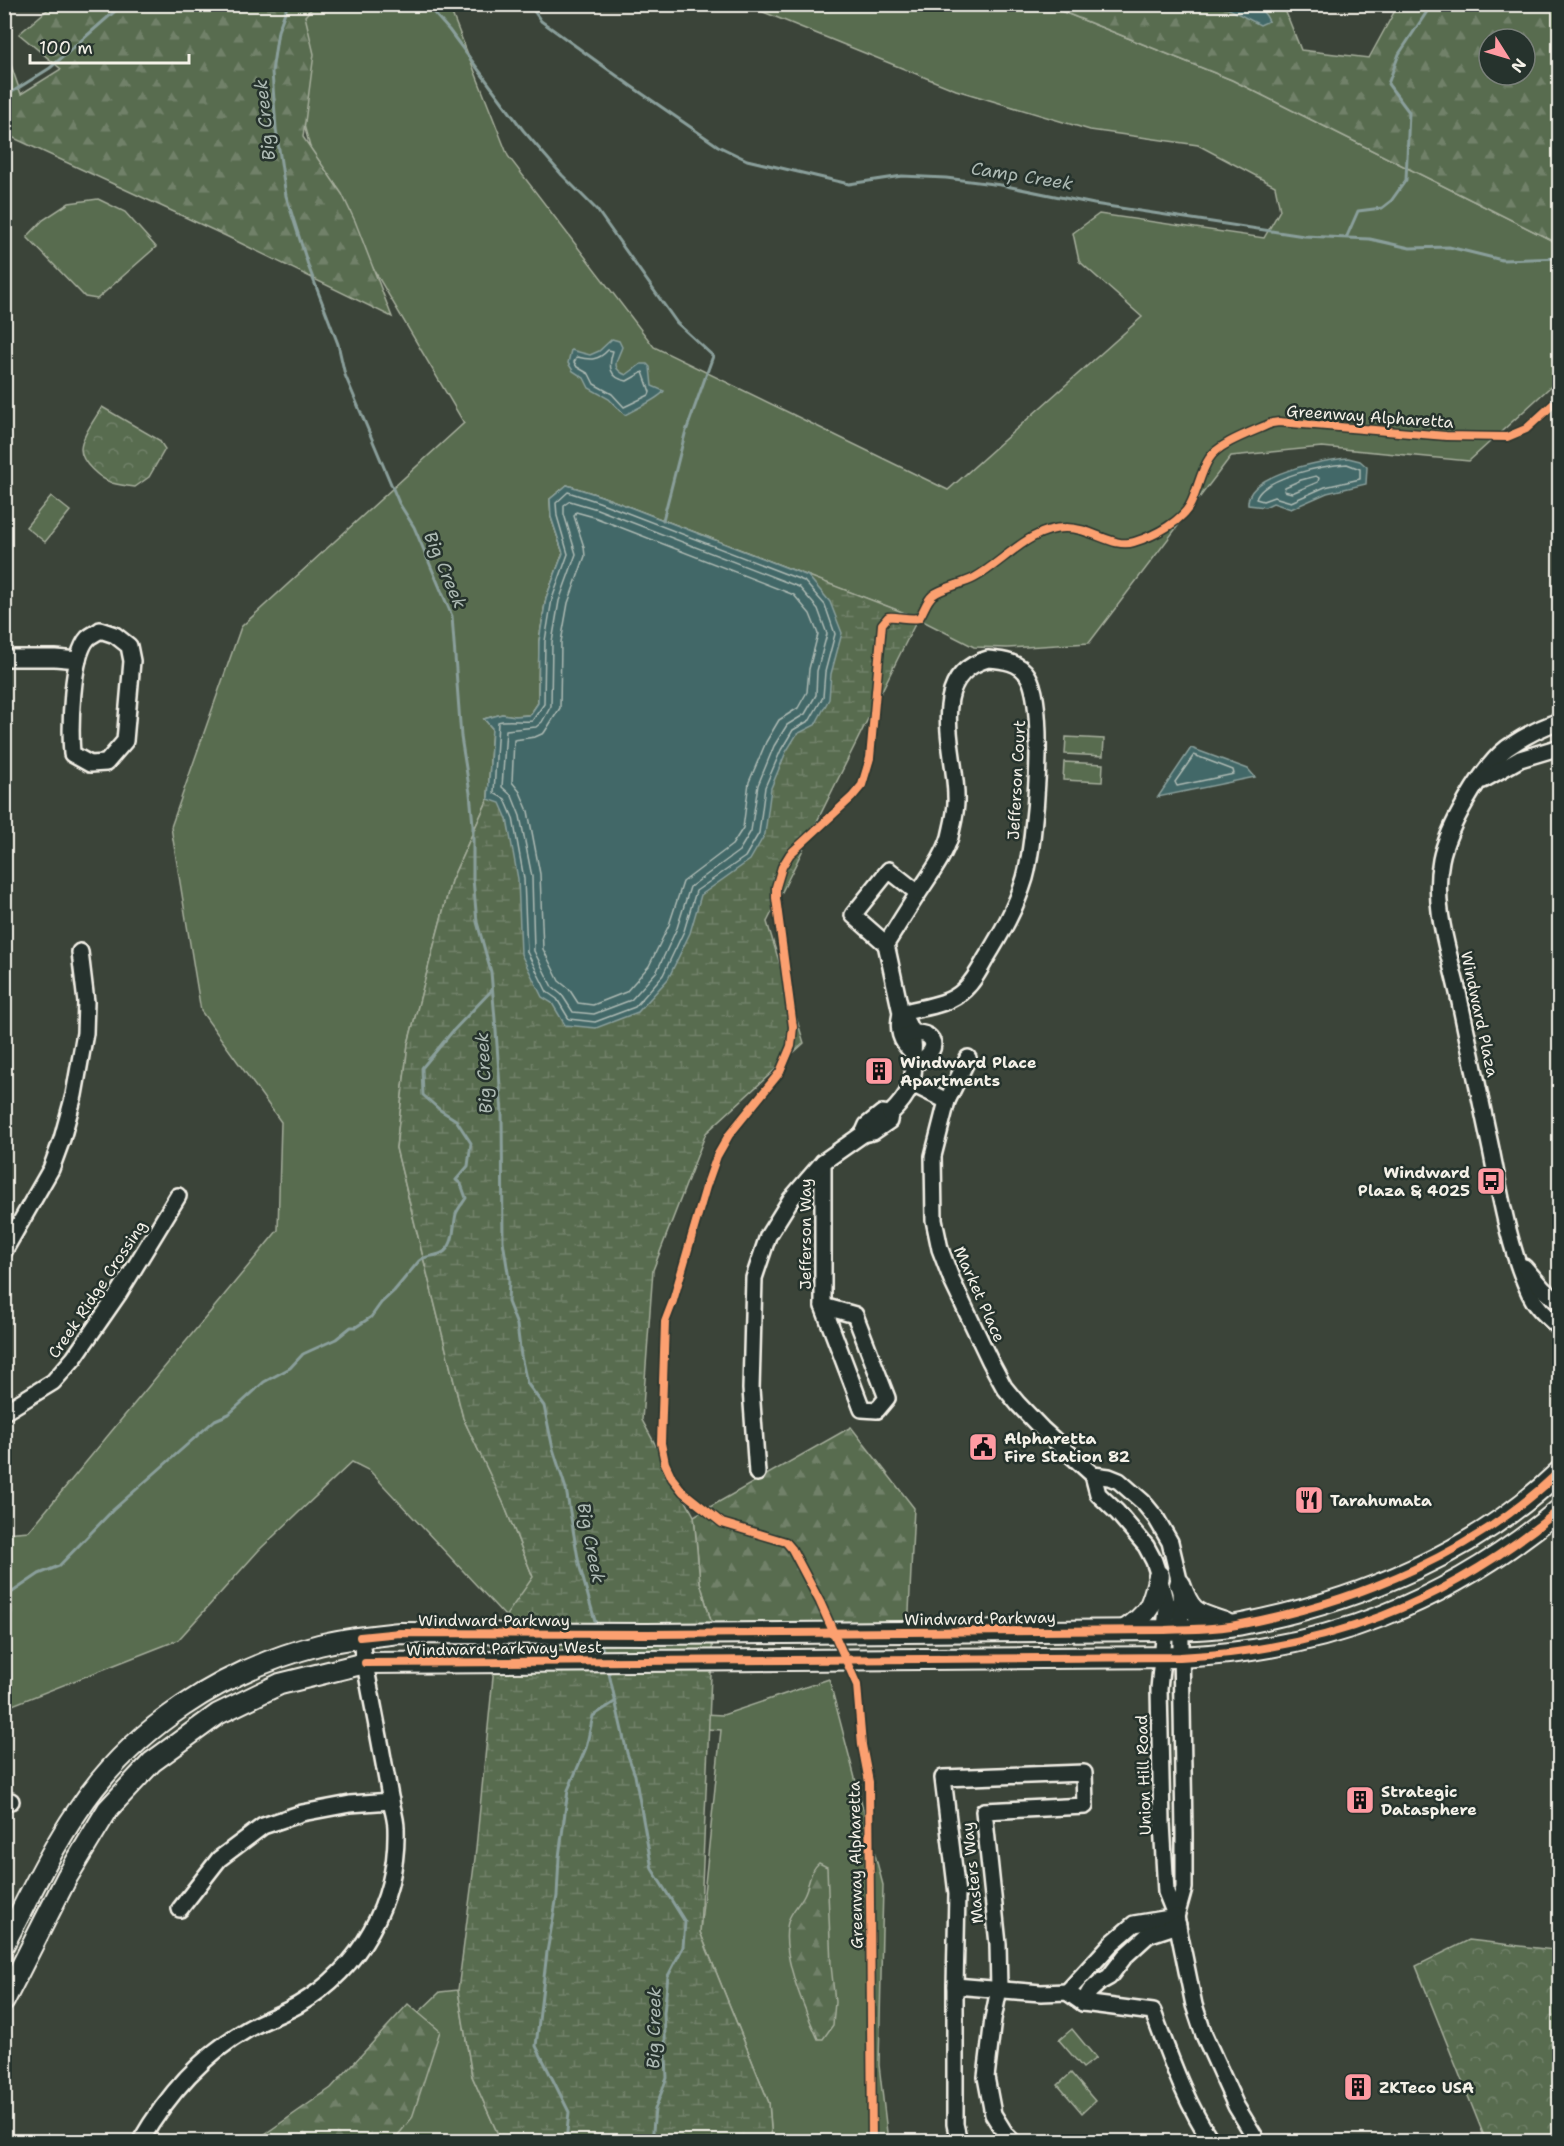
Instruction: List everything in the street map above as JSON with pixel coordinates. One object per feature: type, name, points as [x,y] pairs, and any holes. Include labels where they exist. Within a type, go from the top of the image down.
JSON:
[{"type":"main road","name":"Windward Parkway","points":[[4,1944],[78,1810],[111,1768],[150,1731],[196,1696],[244,1671],[281,1656],[360,1637],[400,1633],[647,1634],[1173,1630],[1230,1625],[1310,1608],[1401,1574],[1482,1533],[1524,1504],[1560,1471]]},
{"type":"main road","points":[[1171,1657],[1227,1654],[1296,1644],[1379,1618],[1427,1597],[1466,1576],[1514,1545],[1560,1509]]},
{"type":"main road","points":[[1125,1630],[1140,1620],[1149,1609],[1159,1576]]},
{"type":"main road","points":[[1180,1584],[1186,1603],[1194,1611],[1230,1625]]},
{"type":"main road","name":"Windward Parkway West","points":[[4,2001],[67,1877],[108,1809],[152,1762],[218,1714],[280,1684],[365,1663],[1171,1657]]},
{"type":"street","points":[[100,630],[115,635],[129,646],[132,661],[125,741],[106,763],[90,764],[72,753],[70,733],[78,660],[87,639],[100,630]]},
{"type":"street","points":[[4,657],[78,660]]},
{"type":"street","name":"Jefferson Court","points":[[886,944],[945,852],[956,810],[948,720],[950,696],[954,685],[975,663],[988,659],[1017,664],[1027,674],[1035,688],[1039,728],[1032,845],[1020,892],[1000,935],[965,990],[954,999],[901,1013]]},
{"type":"street","name":"Windward Plaza","points":[[1560,721],[1535,731],[1506,749],[1490,764],[1455,819],[1441,858],[1438,880],[1439,911],[1455,975],[1497,1180],[1517,1258],[1530,1294],[1540,1311],[1560,1328]]},
{"type":"street","name":"Windward Plaza","points":[[1478,783],[1497,770],[1520,759],[1560,747]]},
{"type":"street","points":[[757,1473],[751,1389],[754,1278],[768,1236],[791,1199],[823,1162],[863,1134],[867,1125],[888,1121],[890,1114],[902,1102],[912,1084],[914,1059],[904,1045],[906,1035],[886,944],[853,915],[889,870],[918,893]]},
{"type":"street","points":[[4,1251],[51,1169],[74,1095],[85,1033],[86,1002],[80,952]]},
{"type":"street","points":[[906,1035],[926,1035],[934,1046],[929,1056],[914,1059]]},
{"type":"street","name":"Market Place","points":[[968,1058],[947,1101],[933,1156],[934,1220],[940,1249],[971,1324],[1004,1387],[1037,1424],[1093,1475],[1098,1494],[1146,1546],[1159,1576],[1173,1630]]},
{"type":"street","points":[[912,1084],[947,1101]]},
{"type":"street","name":"Jefferson Way","points":[[823,1162],[823,1306],[862,1409],[877,1410],[887,1398],[855,1315],[823,1306]]},
{"type":"street","name":"Creek Ridge Crossing","points":[[4,1412],[53,1382],[74,1358],[125,1283],[178,1196]]},
{"type":"street","name":"Windward Plaza","points":[[1517,1258],[1543,1289],[1560,1303]]},
{"type":"street","name":"Market Place","points":[[1093,1475],[1119,1481],[1143,1502],[1156,1518],[1170,1542],[1180,1584],[1173,1630]]},
{"type":"street","name":"Union Hill Road","points":[[1173,1630],[1171,1657],[1184,1824],[1184,1888],[1177,1921]]},
{"type":"street","points":[[140,2142],[167,2100],[198,2066],[235,2037],[310,1997],[334,1977],[366,1942],[384,1907],[394,1868],[397,1826],[360,1637]]},
{"type":"street","name":"Union Hill Road","points":[[1171,1657],[1159,1700],[1166,1892],[1177,1921],[1194,2005],[1204,2035],[1236,2106],[1258,2142]]},
{"type":"street","name":"Masters Way","points":[[955,1986],[957,1894],[943,1778],[1084,1773],[1085,1806],[984,1811],[998,1944],[999,1989],[986,2077],[993,2114],[1013,2142]]},
{"type":"street","points":[[180,1909],[219,1859],[263,1826],[302,1813],[350,1804],[391,1801]]},
{"type":"street","points":[[1162,1827],[1184,1824]]},
{"type":"street","points":[[1067,1992],[1112,1943],[1134,1924],[1177,1921]]},
{"type":"street","points":[[1083,2003],[1090,1991],[1109,1977],[1125,1956],[1149,1935],[1177,1921]]},
{"type":"street","points":[[1134,1924],[1149,1935]]},
{"type":"street","points":[[959,2142],[955,2124],[955,1986],[1041,1993],[1067,1992],[1083,2003],[1153,2012],[1179,2083],[1212,2142]]},
{"type":"green space","points":[[53,5],[315,5],[305,16],[314,54],[303,137],[342,194],[355,221],[392,317],[226,236],[5,134],[5,48],[21,94],[61,69],[19,34]]},
{"type":"green space","points":[[311,5],[454,5],[451,11],[508,156],[654,347],[948,490],[1142,317],[1079,261],[1073,233],[1099,214],[1264,238],[1280,210],[1275,186],[1198,145],[1090,130],[956,90],[746,5],[1046,5],[1232,80],[1559,244],[1559,379],[1469,461],[1322,447],[1231,456],[1089,643],[1007,648],[974,647],[917,618],[601,496],[567,485],[550,499],[551,517],[563,553],[546,598],[539,641],[538,703],[530,715],[484,719],[492,728],[488,799],[451,881],[408,1044],[396,1148],[463,1418],[503,1502],[533,1577],[613,1581],[629,1591],[634,1599],[628,1621],[632,1673],[638,1690],[665,1712],[723,1715],[829,1679],[883,1885],[879,2065],[888,2141],[772,2141],[769,2103],[700,1932],[721,1730],[662,1726],[632,1709],[614,1681],[608,1614],[599,1603],[580,1604],[506,1617],[370,1471],[352,1462],[259,1550],[178,1640],[5,1708],[5,1533],[29,1531],[278,1230],[281,1122],[201,1011],[171,827],[241,627],[464,423],[317,173],[287,62],[294,36]]},
{"type":"green space","points":[[1046,5],[1283,5],[1301,50],[1369,58],[1398,5],[1559,5],[1559,244],[1232,80]]},
{"type":"green space","points":[[98,199],[125,212],[156,247],[97,299],[85,297],[27,237],[43,220],[69,203]]},
{"type":"green space","points":[[102,407],[159,440],[165,449],[149,477],[135,487],[112,483],[92,470],[84,460],[81,449],[84,439]]},
{"type":"green space","points":[[567,485],[918,618],[767,922],[804,1043],[706,1133],[653,1270],[642,1420],[694,1516],[700,1582],[713,1628],[700,1932],[769,2103],[772,2141],[501,2141],[472,2076],[458,1990],[475,1858],[498,1627],[533,1577],[503,1502],[463,1418],[396,1148],[408,1044],[451,881],[488,799],[492,728],[484,719],[502,714],[530,715],[538,703],[539,641],[546,598],[563,553],[551,517],[550,499]]},
{"type":"green space","points":[[51,496],[70,511],[45,542],[26,527]]},
{"type":"green space","points":[[1066,737],[1104,739],[1103,756],[1065,754]]},
{"type":"green space","points":[[1064,762],[1103,764],[1102,782],[1063,780]]},
{"type":"green space","points":[[851,1427],[914,1508],[908,1632],[713,1628],[700,1582],[694,1516]]},
{"type":"green space","points":[[819,1863],[827,1867],[831,1965],[835,2002],[833,2025],[823,2039],[818,2039],[806,2012],[787,1947],[790,1916],[804,1895],[811,1874]]},
{"type":"green space","points":[[1469,1940],[1554,1950],[1559,1948],[1559,2141],[1486,2141],[1416,1966]]},
{"type":"green space","points":[[458,1990],[472,2076],[501,2141],[308,2142],[383,2047],[440,1992]]},
{"type":"green space","points":[[408,2004],[440,2031],[412,2118],[393,2141],[255,2141],[331,2088]]},
{"type":"green space","points":[[1072,2029],[1096,2058],[1083,2068],[1059,2040]]},
{"type":"green space","points":[[1071,2073],[1095,2101],[1082,2113],[1058,2085]]},
{"type":"water","points":[[1221,5],[1256,6],[1269,21],[1260,25]]},
{"type":"water","points":[[612,339],[619,341],[622,347],[616,363],[621,372],[626,375],[641,364],[647,364],[650,367],[652,386],[664,391],[652,401],[625,415],[609,399],[589,388],[584,378],[573,371],[568,363],[571,350],[590,355],[599,351]]},
{"type":"water","points":[[1348,458],[1360,461],[1367,467],[1366,484],[1327,493],[1291,509],[1273,503],[1265,507],[1248,505],[1250,494],[1272,477],[1305,466]]},
{"type":"water","points":[[567,485],[808,576],[830,602],[842,633],[831,674],[829,699],[815,725],[797,734],[786,752],[771,788],[765,834],[750,860],[701,895],[690,933],[668,979],[638,1012],[596,1028],[565,1025],[552,1003],[542,997],[521,954],[518,879],[507,819],[500,803],[488,799],[492,728],[484,719],[502,714],[530,715],[538,703],[539,641],[546,598],[563,553],[551,517],[550,499]]},
{"type":"water","points":[[1191,748],[1248,769],[1255,777],[1158,797]]},
{"type":"waterway","points":[[4,97],[50,68],[123,4]]},
{"type":"waterway","name":"Big Creek","points":[[288,4],[278,31],[272,72],[276,129],[286,196],[309,268],[338,344],[345,375],[399,503],[414,527],[452,616],[461,737],[473,825],[473,879],[477,922],[491,972],[496,1031],[502,1114],[503,1241],[509,1279],[508,1302],[517,1325],[527,1383],[544,1406],[553,1449],[566,1489],[579,1564],[597,1628]]},
{"type":"waterway","points":[[426,4],[449,30],[523,130],[562,175],[597,210],[677,323],[713,356],[685,434],[663,520]]},
{"type":"waterway","name":"Camp Creek","points":[[529,4],[541,21],[631,86],[718,146],[747,160],[849,184],[902,176],[946,178],[1001,185],[1094,204],[1304,236],[1370,239],[1410,248],[1449,247],[1502,260],[1560,258]]},
{"type":"waterway","points":[[1347,236],[1358,211],[1382,208],[1391,201],[1406,180],[1409,112],[1388,84],[1399,54],[1432,4]]},
{"type":"waterway","points":[[4,1617],[8,1617],[11,1613],[11,1608],[7,1603],[11,1593],[39,1574],[59,1566],[113,1510],[215,1420],[229,1414],[264,1382],[290,1368],[303,1354],[336,1339],[351,1327],[356,1327],[371,1317],[419,1261],[445,1251],[452,1239],[456,1214],[466,1198],[461,1184],[456,1180],[468,1166],[471,1143],[456,1120],[423,1095],[422,1068],[492,990]]},
{"type":"waterway","name":"Big Creek","points":[[600,1640],[604,1654]]},
{"type":"waterway","name":"Big Creek","points":[[608,1669],[627,1753],[635,1775],[652,1869],[685,1922],[683,1947],[668,1976],[664,2013],[667,2078],[655,2109],[652,2142]]},
{"type":"waterway","points":[[566,2142],[569,2112],[536,2046],[547,1952],[557,1896],[559,1857],[568,1790],[586,1748],[593,1716],[616,1701]]},
{"type":"cycle path","name":"Greenway Alpharetta","points":[[872,2142],[869,1782],[862,1745],[857,1685],[820,1602],[792,1549],[786,1542],[722,1523],[683,1492],[672,1478],[665,1463],[661,1443],[665,1322],[706,1187],[717,1156],[729,1135],[780,1072],[791,1046],[793,1027],[776,898],[776,887],[782,867],[790,854],[862,785],[870,758],[882,624],[888,617],[919,618],[933,595],[974,578],[1028,540],[1052,529],[1075,529],[1118,543],[1134,542],[1159,532],[1188,508],[1204,469],[1214,453],[1228,443],[1272,423],[1446,436],[1507,437],[1526,429],[1560,398]]},
{"type":"cycle path","points":[[360,1637],[400,1633],[647,1634],[1165,1630],[1227,1626],[1290,1613],[1332,1601],[1414,1569],[1454,1549],[1491,1526],[1527,1500],[1560,1471]]},
{"type":"cycle path","points":[[365,1663],[1180,1657],[1234,1652],[1286,1644],[1335,1632],[1383,1616],[1474,1571],[1560,1509]]},
{"type":"place","name":"Windward Place Apartments","points":[[879,1071]]},
{"type":"place","name":"Windward Plaza & 4025","points":[[1491,1181]]},
{"type":"place","name":"Alpharetta Fire Station 82","points":[[983,1447]]},
{"type":"place","name":"Tarahumata","points":[[1309,1500]]},
{"type":"place","name":"Strategic Datasphere","points":[[1360,1800]]},
{"type":"place","name":"ZKTeco USA","points":[[1358,2087]]}]
